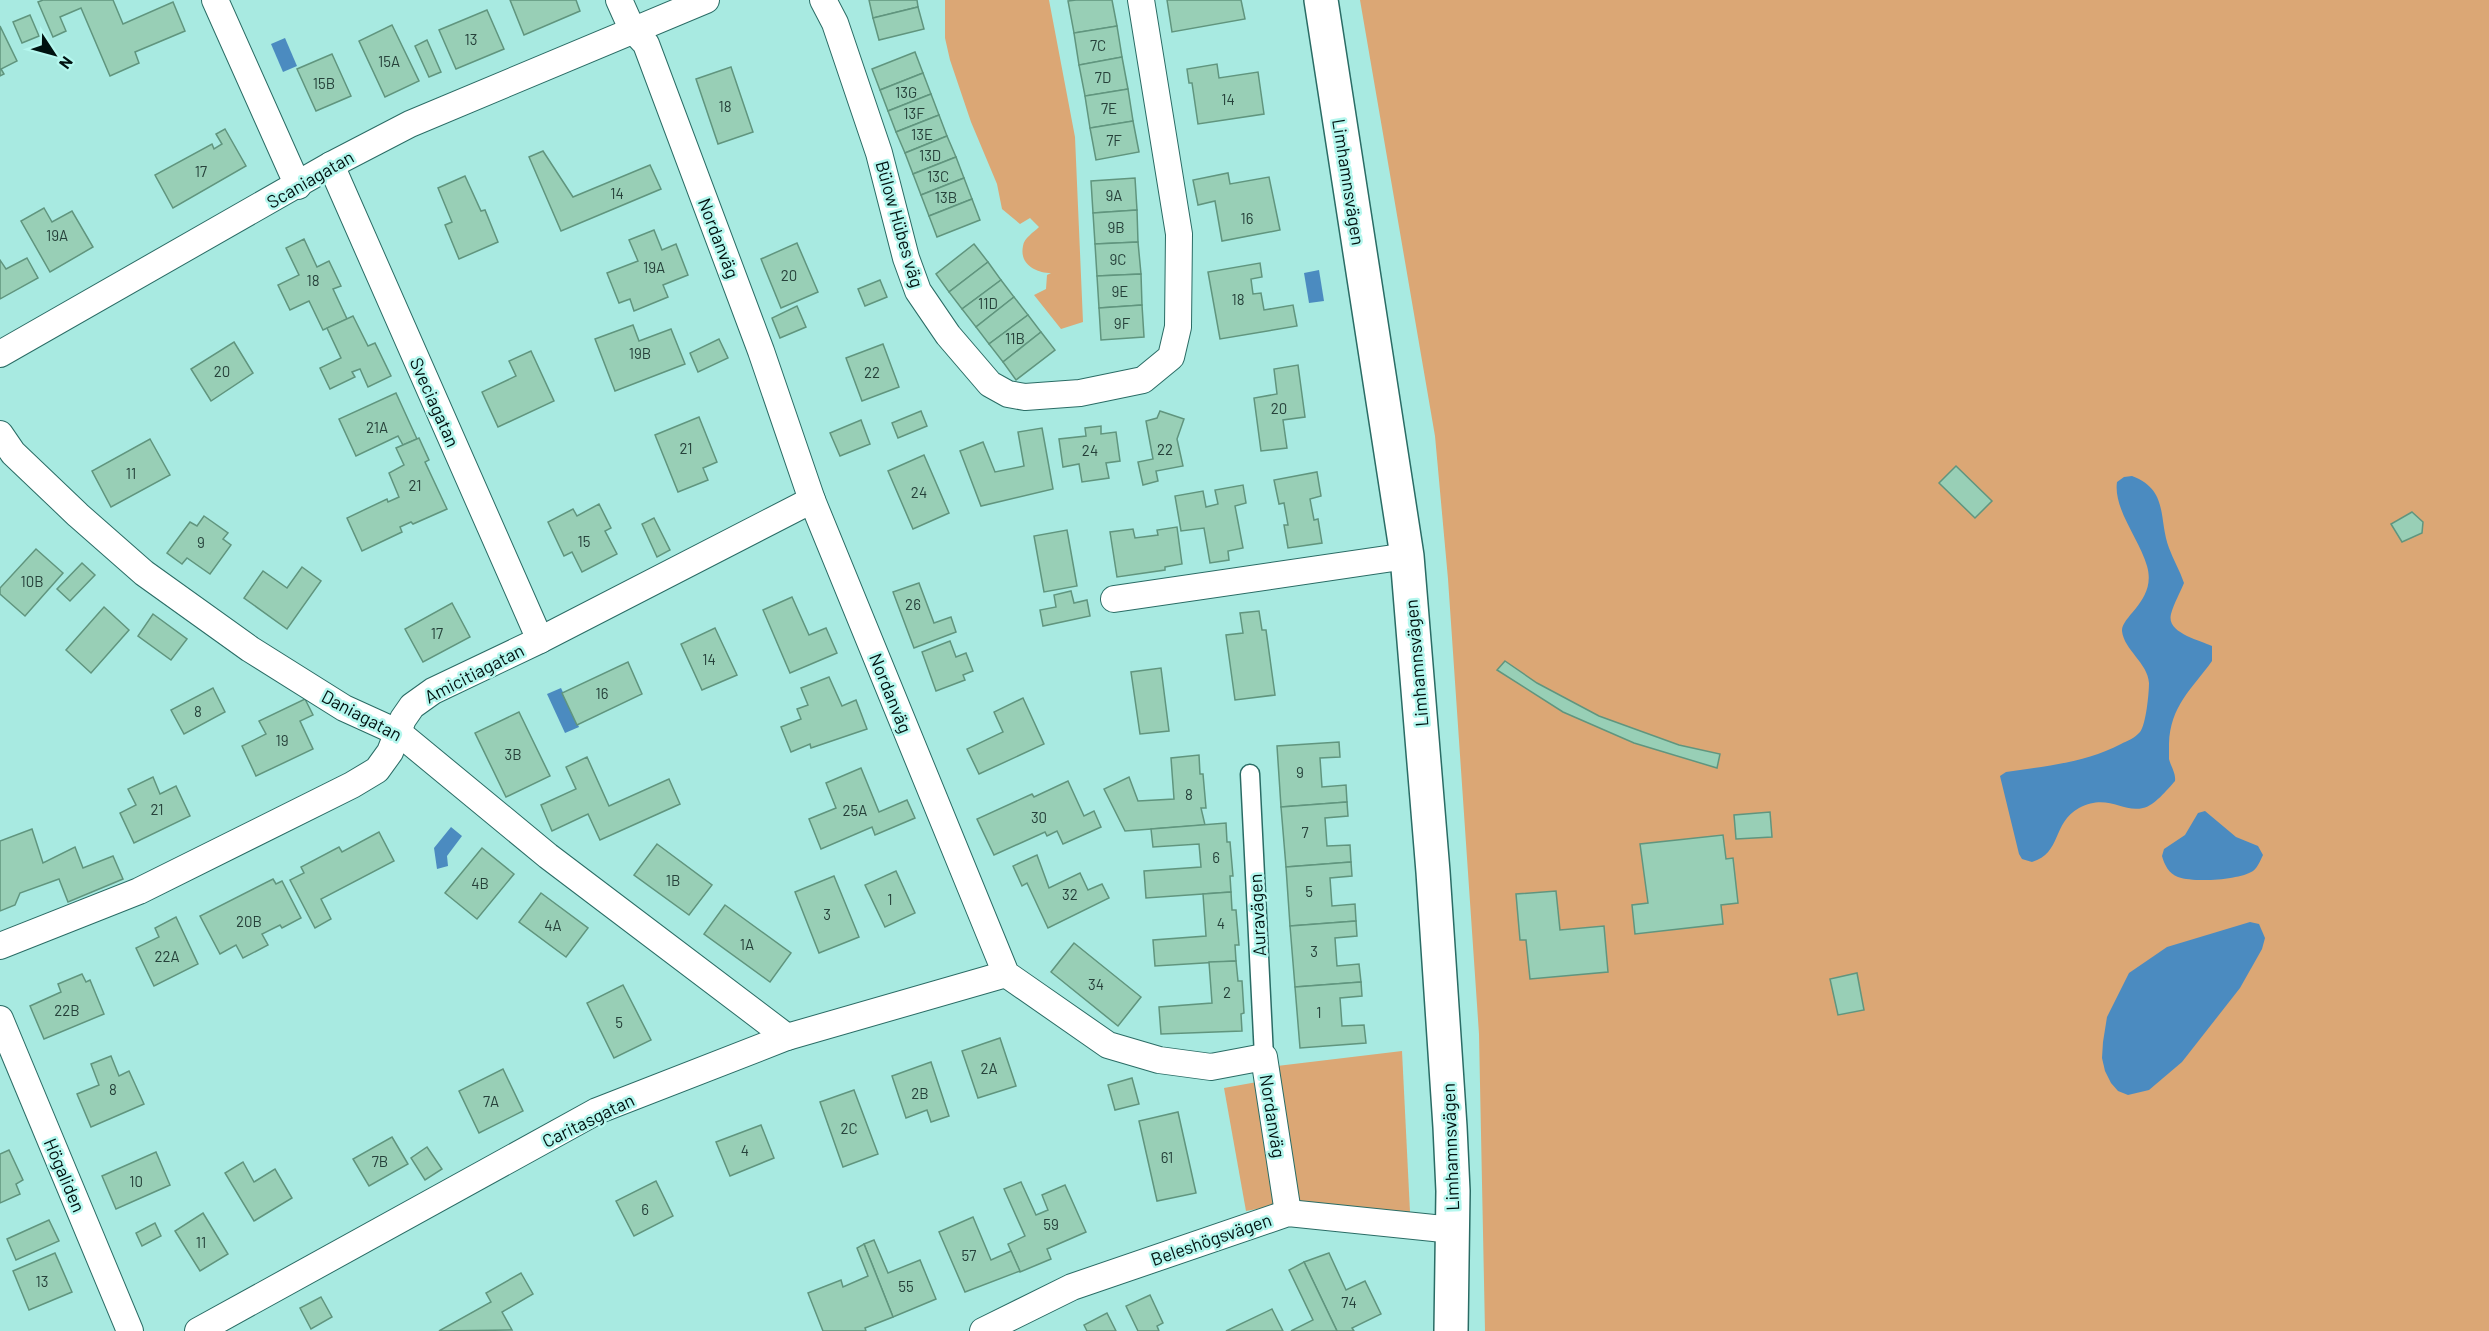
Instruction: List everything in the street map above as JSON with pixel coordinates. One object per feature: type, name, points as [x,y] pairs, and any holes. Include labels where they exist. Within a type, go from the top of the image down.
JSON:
[{"type":"main road","name":"Limhamnsvägen","points":[[1321,0],[1407,556],[1433,872],[1450,1127],[1453,1230],[1450,1331]]},
{"type":"street","points":[[215,0],[298,186]]},
{"type":"street","name":"Nordanväg","points":[[619,0],[632,30],[646,44],[762,351],[812,500],[1006,974],[1108,1045],[1159,1059],[1211,1067],[1264,1057],[1288,1213]]},
{"type":"street","points":[[632,30],[706,0]]},
{"type":"street","name":"Bülow Hübes väg","points":[[823,0],[835,23],[879,153],[906,258],[918,291],[948,335],[990,384],[1008,393],[1025,397],[1080,393],[1143,380],[1171,357],[1178,327],[1179,234],[1141,0]]},
{"type":"street","name":"Scaniagatan","points":[[0,354],[298,186],[331,165],[410,124],[632,30]]},
{"type":"street","name":"Sveciagatan","points":[[331,165],[540,640]]},
{"type":"street","name":"Daniagatan","points":[[0,434],[13,453],[78,515],[144,573],[250,649],[334,702],[399,732],[557,863],[787,1037]]},
{"type":"street","name":"Amicitiagatan","points":[[0,946],[139,891],[352,786],[377,770],[390,752],[403,719],[412,706],[433,691],[540,640],[812,500]]},
{"type":"street","points":[[1114,598],[1407,556]]},
{"type":"street","name":"Auravägen","points":[[1250,774],[1264,1057]]},
{"type":"street","name":"Caritasgatan","points":[[198,1331],[597,1111],[787,1037],[1006,974]]},
{"type":"street","name":"Högaliden","points":[[0,1019],[130,1331]]},
{"type":"street","name":"Beleshögsvägen","points":[[983,1331],[1072,1287],[1288,1213],[1453,1230]]},
{"type":"shaded area","points":[[945,0],[1049,0],[1075,137],[1083,322],[1061,329],[1034,295],[1046,289],[1047,275],[1051,273],[1030,267],[1022,253],[1027,238],[1039,227],[1030,218],[1020,224],[1002,209],[997,184],[971,122],[950,60],[945,38]]},
{"type":"shaded area","points":[[1360,0],[2489,0],[2489,1331],[1485,1331],[1479,1034],[1448,579],[1435,436]]},
{"type":"shaded area","points":[[1402,1051],[1410,1212],[1297,1203],[1277,1066]]},
{"type":"shaded area","points":[[1257,1082],[1279,1205],[1246,1211],[1224,1088]]},
{"type":"water","points":[[285,38],[297,66],[283,72],[271,44]]},
{"type":"water","points":[[1319,270],[1324,301],[1309,303],[1304,273]]},
{"type":"water","points":[[2132,476],[2144,482],[2157,497],[2169,548],[2184,583],[2172,610],[2171,621],[2185,635],[2212,646],[2212,661],[2183,699],[2173,719],[2169,759],[2175,781],[2168,789],[2156,801],[2143,808],[2135,809],[2098,802],[2079,808],[2064,822],[2048,852],[2042,858],[2032,862],[2022,859],[2019,854],[2000,776],[2006,772],[2065,763],[2093,756],[2136,736],[2144,723],[2147,709],[2148,676],[2127,644],[2122,631],[2123,625],[2143,598],[2149,578],[2144,556],[2123,514],[2117,492],[2117,482],[2124,477]]},
{"type":"water","points":[[561,688],[579,727],[565,733],[547,694]]},
{"type":"water","points":[[2205,811],[2236,837],[2258,846],[2263,855],[2253,871],[2238,877],[2206,880],[2178,877],[2170,871],[2162,856],[2164,849],[2185,835],[2198,813]]},
{"type":"water","points":[[451,827],[462,836],[447,856],[448,866],[437,869],[434,848]]},
{"type":"water","points":[[2250,922],[2259,924],[2265,938],[2262,949],[2240,988],[2182,1062],[2149,1090],[2128,1095],[2118,1091],[2105,1071],[2102,1058],[2103,1042],[2107,1017],[2129,973],[2167,947]]},
{"type":"building","points":[[43,0],[113,0],[123,24],[173,2],[185,31],[135,52],[139,63],[110,76],[81,8],[60,17],[66,31],[53,37],[38,2]]},
{"type":"building","points":[[510,0],[576,0],[580,11],[524,35]]},
{"type":"building","points":[[869,0],[917,0],[918,7],[873,18]]},
{"type":"building","points":[[1112,0],[1117,26],[1074,33],[1068,1]]},
{"type":"building","points":[[1167,0],[1241,0],[1245,19],[1172,32]]},
{"type":"building","points":[[918,7],[924,29],[879,40],[873,18]]},
{"type":"building","points":[[487,10],[504,49],[456,69],[439,30]]},
{"type":"building","points":[[30,15],[39,36],[22,43],[13,22]]},
{"type":"building","points":[[392,25],[419,81],[385,97],[359,41]]},
{"type":"building","points":[[0,26],[17,61],[1,69],[4,74],[0,76]]},
{"type":"building","points":[[1117,26],[1122,57],[1079,65],[1074,33]]},
{"type":"building","points":[[427,40],[441,72],[429,77],[415,46]]},
{"type":"building","points":[[915,52],[923,73],[880,90],[872,69]]},
{"type":"building","points":[[332,54],[351,96],[316,111],[297,69]]},
{"type":"building","points":[[1122,57],[1128,89],[1085,96],[1079,65]]},
{"type":"building","points":[[1217,64],[1219,78],[1258,72],[1264,114],[1198,124],[1192,83],[1189,83],[1187,69]]},
{"type":"building","points":[[731,67],[753,132],[718,144],[696,79]]},
{"type":"building","points":[[923,73],[931,94],[888,111],[880,90]]},
{"type":"building","points":[[1128,89],[1133,121],[1090,128],[1085,96]]},
{"type":"building","points":[[931,94],[939,115],[896,132],[888,111]]},
{"type":"building","points":[[939,115],[947,136],[905,153],[896,132]]},
{"type":"building","points":[[1133,121],[1139,152],[1096,160],[1090,128]]},
{"type":"building","points":[[225,129],[246,166],[173,208],[155,175],[212,144],[214,149],[222,144],[216,134]]},
{"type":"building","points":[[947,136],[956,157],[913,174],[905,153]]},
{"type":"building","points":[[543,151],[573,197],[650,165],[661,189],[561,231],[529,157]]},
{"type":"building","points":[[956,157],[964,178],[921,195],[913,174]]},
{"type":"building","points":[[1228,173],[1230,184],[1269,177],[1280,230],[1222,241],[1215,201],[1198,205],[1193,180]]},
{"type":"building","points":[[465,176],[481,211],[485,210],[498,242],[459,259],[445,225],[452,222],[438,188]]},
{"type":"building","points":[[964,178],[972,199],[929,216],[921,195]]},
{"type":"building","points":[[1135,178],[1137,210],[1093,213],[1091,181]]},
{"type":"building","points":[[972,199],[980,220],[937,237],[929,216]]},
{"type":"building","points":[[44,208],[52,222],[72,211],[93,247],[50,272],[21,221]]},
{"type":"building","points":[[1137,210],[1138,242],[1095,244],[1093,213]]},
{"type":"building","points":[[654,230],[662,250],[676,244],[688,275],[663,285],[668,297],[634,311],[630,299],[619,303],[607,273],[638,261],[629,240]]},
{"type":"building","points":[[304,239],[317,267],[329,261],[341,286],[333,289],[347,319],[323,330],[309,301],[290,310],[278,285],[299,275],[286,248]]},
{"type":"building","points":[[1138,242],[1141,274],[1097,276],[1095,244]]},
{"type":"building","points":[[797,243],[818,292],[781,308],[761,259]]},
{"type":"building","points":[[974,244],[988,262],[949,292],[936,274]]},
{"type":"building","points":[[27,258],[38,278],[0,299],[0,260],[6,269]]},
{"type":"building","points":[[988,262],[1001,280],[962,309],[949,292]]},
{"type":"building","points":[[1260,263],[1262,277],[1251,279],[1253,294],[1261,293],[1264,310],[1293,305],[1297,326],[1220,339],[1208,272]]},
{"type":"building","points":[[1141,274],[1142,305],[1099,308],[1097,276]]},
{"type":"building","points":[[880,280],[887,297],[865,306],[858,289]]},
{"type":"building","points":[[1001,280],[1014,297],[976,327],[962,309]]},
{"type":"building","points":[[1014,297],[1028,315],[989,344],[976,327]]},
{"type":"building","points":[[1142,305],[1144,337],[1101,340],[1099,308]]},
{"type":"building","points":[[797,306],[806,327],[780,338],[772,318]]},
{"type":"building","points":[[1028,315],[1041,332],[1003,362],[989,344]]},
{"type":"building","points":[[353,316],[368,346],[375,343],[391,376],[368,387],[360,369],[352,372],[355,377],[330,389],[320,368],[341,358],[327,328]]},
{"type":"building","points":[[633,325],[639,341],[671,329],[685,364],[615,391],[595,339]]},
{"type":"building","points":[[1041,332],[1055,350],[1016,380],[1003,362]]},
{"type":"building","points":[[719,339],[728,358],[698,372],[690,353]]},
{"type":"building","points":[[234,342],[253,373],[211,401],[191,369]]},
{"type":"building","points":[[883,344],[899,387],[862,401],[846,358]]},
{"type":"building","points":[[531,351],[554,401],[498,427],[482,392],[516,376],[509,361]]},
{"type":"building","points":[[1298,365],[1305,417],[1283,420],[1287,448],[1261,451],[1254,398],[1277,394],[1274,369]]},
{"type":"building","points":[[396,393],[417,439],[403,445],[398,436],[356,456],[339,419]]},
{"type":"building","points":[[921,411],[927,426],[898,438],[892,423]]},
{"type":"building","points":[[1160,411],[1184,419],[1177,439],[1183,466],[1156,471],[1158,481],[1143,485],[1138,462],[1153,459],[1146,421],[1157,418]]},
{"type":"building","points":[[699,417],[717,462],[703,468],[708,480],[678,492],[655,435]]},
{"type":"building","points":[[861,420],[870,444],[840,456],[830,433]]},
{"type":"building","points":[[1101,426],[1101,434],[1116,432],[1120,461],[1106,463],[1109,478],[1082,482],[1079,464],[1063,467],[1059,439],[1086,436],[1085,428]]},
{"type":"building","points":[[1042,428],[1053,489],[981,506],[960,451],[983,442],[995,472],[1024,466],[1018,432]]},
{"type":"building","points":[[419,438],[429,460],[425,462],[447,509],[413,524],[411,522],[400,527],[402,532],[362,551],[347,518],[387,499],[388,502],[399,497],[389,473],[404,465],[396,448]]},
{"type":"building","points":[[150,439],[170,475],[111,507],[92,471]]},
{"type":"building","points":[[924,455],[949,513],[913,529],[888,471]]},
{"type":"building","points":[[1956,466],[1992,501],[1975,518],[1939,483]]},
{"type":"building","points":[[1317,472],[1321,496],[1310,499],[1314,520],[1318,519],[1322,543],[1288,548],[1284,525],[1288,525],[1284,503],[1279,504],[1274,480]]},
{"type":"building","points":[[1243,485],[1246,503],[1235,506],[1243,548],[1228,551],[1229,560],[1210,563],[1204,528],[1181,531],[1175,496],[1203,491],[1206,507],[1218,504],[1215,490]]},
{"type":"building","points":[[599,504],[611,528],[605,531],[617,554],[582,572],[572,552],[564,556],[548,522],[573,509],[577,516]]},
{"type":"building","points":[[2412,512],[2423,522],[2422,533],[2402,542],[2391,524]]},
{"type":"building","points":[[204,516],[228,533],[223,539],[231,545],[210,574],[187,558],[182,564],[167,553],[190,522],[197,526]]},
{"type":"building","points":[[654,518],[670,550],[657,557],[642,524]]},
{"type":"building","points":[[1177,527],[1182,564],[1165,567],[1165,570],[1117,577],[1110,532],[1133,529],[1135,538],[1158,535],[1157,530]]},
{"type":"building","points":[[1067,530],[1077,586],[1044,592],[1034,536]]},
{"type":"building","points":[[36,549],[63,573],[25,616],[0,594],[0,588]]},
{"type":"building","points":[[82,563],[95,575],[70,601],[57,589]]},
{"type":"building","points":[[302,567],[321,581],[287,629],[244,598],[263,571],[287,588]]},
{"type":"building","points":[[919,583],[934,623],[951,617],[956,632],[914,648],[893,592]]},
{"type":"building","points":[[1071,591],[1074,603],[1087,600],[1090,616],[1043,626],[1040,610],[1056,607],[1054,595]]},
{"type":"building","points":[[792,597],[809,635],[826,628],[837,653],[790,673],[763,610]]},
{"type":"building","points":[[452,603],[470,637],[423,662],[405,629]]},
{"type":"building","points":[[104,607],[129,630],[91,673],[66,650]]},
{"type":"building","points":[[1259,611],[1262,630],[1266,630],[1275,695],[1235,700],[1226,635],[1243,633],[1240,613]]},
{"type":"building","points":[[153,614],[187,639],[171,660],[138,636]]},
{"type":"building","points":[[715,628],[737,675],[702,690],[681,644]]},
{"type":"building","points":[[950,641],[956,657],[966,653],[973,671],[963,675],[965,680],[936,691],[922,652]]},
{"type":"building","points":[[1505,661],[1537,683],[1599,716],[1679,745],[1720,754],[1717,768],[1634,743],[1563,712],[1497,670]]},
{"type":"building","points":[[628,662],[642,694],[577,725],[562,693]]},
{"type":"building","points":[[1161,668],[1169,731],[1140,734],[1131,672]]},
{"type":"building","points":[[829,677],[842,706],[856,700],[867,729],[811,748],[810,744],[791,752],[781,727],[801,719],[797,709],[808,705],[801,688]]},
{"type":"building","points":[[213,688],[225,712],[184,734],[171,710]]},
{"type":"building","points":[[1023,698],[1044,744],[979,774],[967,749],[1003,732],[994,712]]},
{"type":"building","points":[[305,699],[313,715],[300,721],[313,749],[256,776],[242,746],[266,734],[259,721]]},
{"type":"building","points":[[519,712],[550,776],[506,797],[475,733]]},
{"type":"building","points":[[1339,742],[1340,757],[1320,758],[1322,787],[1346,785],[1347,802],[1281,807],[1277,746]]},
{"type":"building","points":[[1199,755],[1206,808],[1201,808],[1205,825],[1125,831],[1104,789],[1129,777],[1138,801],[1174,799],[1171,758]]},
{"type":"building","points":[[587,757],[609,806],[669,779],[680,804],[600,840],[588,814],[552,831],[541,805],[576,789],[566,767]]},
{"type":"building","points":[[861,768],[879,812],[907,800],[915,818],[875,835],[872,827],[821,849],[809,819],[836,808],[826,783]]},
{"type":"building","points":[[153,777],[160,794],[176,786],[190,816],[134,843],[120,813],[136,805],[128,789]]},
{"type":"building","points":[[1068,781],[1084,816],[1094,811],[1101,827],[1063,844],[1057,831],[1047,836],[1045,832],[994,855],[977,819],[1032,794],[1034,797]]},
{"type":"building","points":[[1347,802],[1348,816],[1325,818],[1327,846],[1350,845],[1351,862],[1286,867],[1281,807]]},
{"type":"building","points":[[1770,812],[1772,837],[1736,839],[1734,815]]},
{"type":"building","points":[[1226,823],[1233,876],[1230,876],[1231,892],[1146,898],[1144,871],[1201,867],[1199,844],[1153,847],[1151,829]]},
{"type":"building","points":[[32,829],[43,863],[75,847],[83,868],[113,856],[123,879],[68,902],[59,879],[20,893],[15,905],[0,911],[0,841]]},
{"type":"building","points":[[379,832],[394,861],[321,899],[331,919],[315,928],[290,880],[304,873],[301,867],[339,847],[342,852]]},
{"type":"building","points":[[1723,835],[1726,859],[1733,858],[1738,903],[1721,905],[1723,924],[1635,934],[1632,905],[1648,903],[1640,844]]},
{"type":"building","points":[[657,844],[712,885],[689,915],[634,875]]},
{"type":"building","points":[[482,848],[514,874],[477,919],[445,893]]},
{"type":"building","points":[[1037,855],[1049,888],[1080,873],[1088,890],[1102,884],[1109,898],[1048,928],[1027,883],[1022,886],[1013,866]]},
{"type":"building","points":[[1351,862],[1352,876],[1330,878],[1332,906],[1355,904],[1356,921],[1290,926],[1286,867]]},
{"type":"building","points":[[896,871],[915,913],[885,927],[865,885]]},
{"type":"building","points":[[834,876],[859,937],[819,953],[795,892]]},
{"type":"building","points":[[273,879],[276,884],[282,881],[301,918],[282,928],[280,925],[262,934],[268,945],[243,958],[236,945],[220,954],[200,916]]},
{"type":"building","points":[[1556,891],[1560,930],[1604,926],[1608,972],[1530,979],[1526,940],[1520,940],[1516,894]]},
{"type":"building","points":[[1231,892],[1232,910],[1236,910],[1239,945],[1235,945],[1236,961],[1155,966],[1153,940],[1206,936],[1203,894]]},
{"type":"building","points":[[541,893],[588,928],[566,957],[519,922]]},
{"type":"building","points":[[725,905],[791,953],[770,982],[704,934]]},
{"type":"building","points":[[176,917],[198,964],[154,986],[136,948],[159,937],[155,928]]},
{"type":"building","points":[[1356,921],[1357,936],[1335,938],[1337,966],[1359,964],[1361,982],[1295,987],[1290,926]]},
{"type":"building","points":[[1074,943],[1141,997],[1118,1026],[1051,972]]},
{"type":"building","points":[[1236,961],[1238,981],[1242,981],[1244,1013],[1241,1014],[1242,1031],[1161,1034],[1159,1007],[1212,1003],[1209,962]]},
{"type":"building","points":[[1857,973],[1864,1010],[1838,1015],[1830,979]]},
{"type":"building","points":[[82,974],[86,982],[90,980],[104,1014],[44,1039],[30,1006],[61,992],[58,984]]},
{"type":"building","points":[[1361,982],[1362,996],[1340,998],[1342,1026],[1364,1025],[1366,1043],[1300,1048],[1295,987]]},
{"type":"building","points":[[623,985],[651,1040],[614,1058],[587,1003]]},
{"type":"building","points":[[1000,1038],[1016,1086],[978,1098],[962,1051]]},
{"type":"building","points":[[111,1056],[119,1076],[129,1071],[144,1104],[91,1127],[77,1094],[99,1085],[91,1064]]},
{"type":"building","points":[[931,1062],[949,1116],[931,1122],[927,1110],[906,1118],[892,1076]]},
{"type":"building","points":[[503,1069],[523,1111],[479,1133],[459,1091]]},
{"type":"building","points":[[1132,1078],[1139,1104],[1115,1110],[1108,1085]]},
{"type":"building","points":[[854,1090],[878,1154],[843,1167],[820,1102]]},
{"type":"building","points":[[1178,1112],[1196,1193],[1157,1201],[1139,1121]]},
{"type":"building","points":[[761,1125],[774,1158],[730,1176],[716,1142]]},
{"type":"building","points":[[392,1137],[408,1164],[369,1186],[353,1159]]},
{"type":"building","points":[[427,1147],[442,1169],[425,1180],[411,1158]]},
{"type":"building","points":[[9,1150],[23,1180],[16,1184],[20,1194],[0,1203],[0,1154]]},
{"type":"building","points":[[156,1152],[170,1185],[116,1209],[102,1176]]},
{"type":"building","points":[[243,1162],[254,1182],[275,1169],[292,1198],[254,1221],[225,1173]]},
{"type":"building","points":[[656,1181],[673,1216],[634,1236],[616,1201]]},
{"type":"building","points":[[1021,1182],[1036,1215],[1048,1210],[1042,1195],[1065,1185],[1086,1232],[1047,1249],[1051,1259],[1020,1272],[1008,1244],[1025,1236],[1004,1189]]},
{"type":"building","points":[[203,1213],[228,1254],[200,1271],[175,1231]]},
{"type":"building","points":[[973,1217],[991,1260],[1011,1251],[1020,1271],[965,1292],[939,1232]]},
{"type":"building","points":[[49,1220],[59,1241],[16,1260],[7,1239]]},
{"type":"building","points":[[155,1223],[161,1236],[142,1246],[136,1233]]},
{"type":"building","points":[[874,1240],[888,1273],[920,1260],[936,1299],[893,1317],[864,1244]]},
{"type":"building","points":[[864,1244],[893,1317],[865,1328],[866,1331],[823,1331],[808,1293],[841,1280],[843,1287],[868,1276],[857,1248]]},
{"type":"building","points":[[55,1253],[72,1292],[29,1310],[13,1271]]},
{"type":"building","points":[[1329,1253],[1346,1290],[1365,1281],[1381,1314],[1352,1328],[1354,1331],[1337,1331],[1304,1262]]},
{"type":"building","points":[[1304,1262],[1337,1331],[1291,1331],[1313,1320],[1289,1270]]},
{"type":"building","points":[[521,1273],[533,1294],[502,1312],[512,1330],[439,1331],[491,1302],[486,1293]]},
{"type":"building","points":[[1150,1295],[1163,1323],[1157,1326],[1159,1331],[1138,1331],[1126,1306]]},
{"type":"building","points":[[321,1297],[332,1317],[311,1329],[300,1308]]},
{"type":"building","points":[[1272,1309],[1283,1331],[1226,1331]]},
{"type":"building","points":[[1107,1313],[1116,1331],[1087,1331],[1084,1325]]}]
